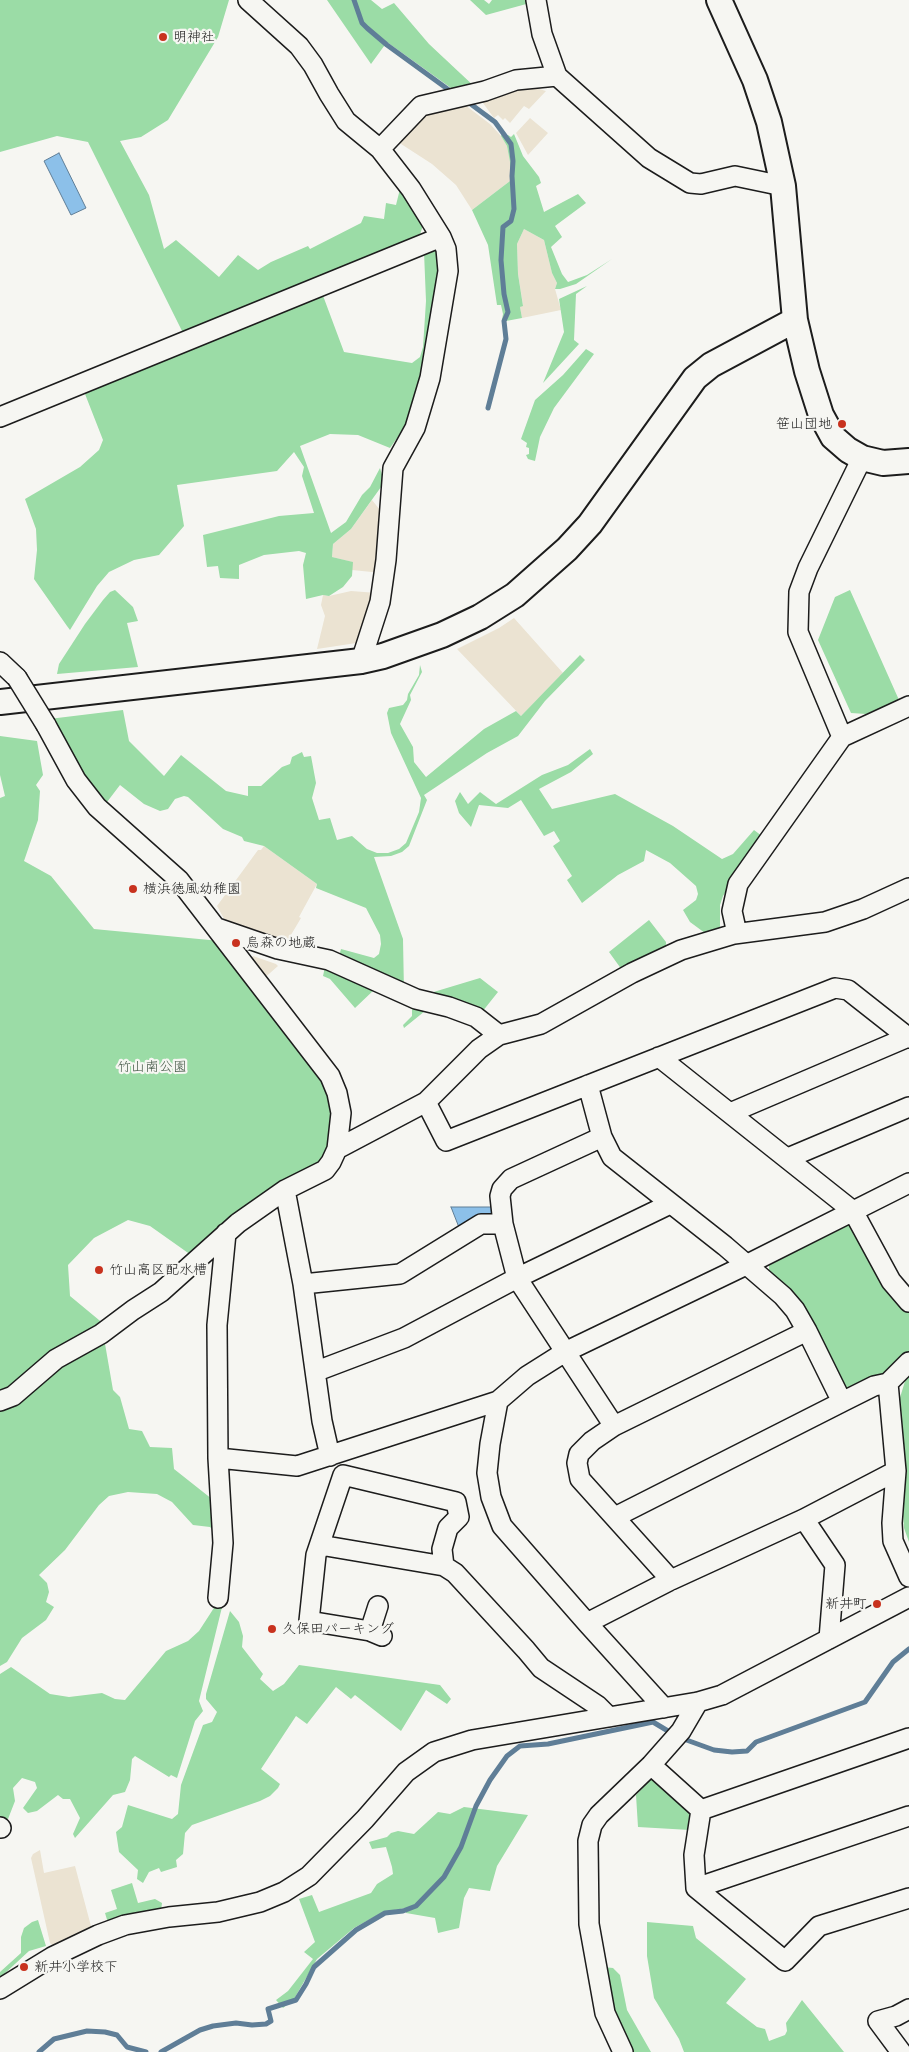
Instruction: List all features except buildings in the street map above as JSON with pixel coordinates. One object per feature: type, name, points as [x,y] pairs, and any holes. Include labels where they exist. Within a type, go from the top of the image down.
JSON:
[{"type":"street","points":[[248,0],[299,46],[313,65],[328,94],[346,121],[380,149],[411,189],[441,237],[446,249],[448,271],[430,378],[415,428],[393,468],[386,560],[380,602],[362,661]]},
{"type":"street","points":[[536,0],[542,34],[557,76],[649,158],[690,183],[701,184],[735,176],[783,186]]},
{"type":"street","points":[[719,0],[755,80],[769,122],[783,186],[795,320],[801,351],[821,415],[833,437],[848,450],[862,458],[883,463],[909,461]]},
{"type":"street","points":[[380,149],[421,106],[485,91],[516,80],[557,76]]},
{"type":"street","points":[[0,417],[441,237]]},
{"type":"street","points":[[0,702],[362,661],[383,656],[442,635],[480,616],[515,595],[567,549],[590,524],[695,378],[711,365],[795,320]]},
{"type":"street","points":[[842,737],[798,632],[799,592],[808,568],[862,458]]},
{"type":"street","points":[[0,662],[17,678],[46,725],[76,780],[97,807],[179,880],[330,1076],[337,1093],[341,1113],[337,1149],[325,1170],[286,1190],[226,1233],[161,1292],[101,1334],[56,1359],[13,1396],[0,1401]]},
{"type":"street","points":[[734,934],[736,929],[732,911],[738,884],[842,737],[909,706]]},
{"type":"street","points":[[337,1149],[426,1102],[479,1049],[499,1035],[541,1024],[632,973],[681,950],[734,934],[825,922],[863,909],[909,888]]},
{"type":"street","points":[[217,928],[278,949],[329,960],[416,999],[449,1007],[476,1017],[499,1035]]},
{"type":"street","points":[[426,1102],[446,1141],[835,988],[848,990],[908,1038],[730,1113]]},
{"type":"street","points":[[659,1057],[854,1211],[891,1280],[909,1302]]},
{"type":"street","points":[[588,1085],[602,1136],[612,1157],[725,1246],[783,1296],[795,1310],[807,1331],[842,1402]]},
{"type":"street","points":[[788,1158],[909,1107]]},
{"type":"street","points":[[602,1136],[511,1179],[502,1189],[500,1196],[503,1224],[517,1278],[614,1426]]},
{"type":"street","points":[[218,1458],[297,1466],[498,1401],[527,1376],[565,1352],[746,1265],[909,1183]]},
{"type":"street","points":[[286,1190],[303,1284],[322,1421],[330,1456]]},
{"type":"street","points":[[316,1371],[404,1338],[517,1278],[670,1204]]},
{"type":"street","points":[[303,1284],[400,1274],[481,1224],[503,1224]]},
{"type":"street","points":[[218,1598],[223,1543],[218,1458],[217,1326],[226,1233]]},
{"type":"street","points":[[671,1580],[580,1479],[577,1464],[579,1454],[592,1441],[614,1426],[807,1331]]},
{"type":"street","points":[[615,1517],[874,1386],[888,1383],[909,1362]]},
{"type":"street","points":[[888,1383],[896,1471],[892,1523],[893,1541],[909,1577]]},
{"type":"street","points":[[498,1401],[487,1473],[493,1506],[502,1526],[664,1708]]},
{"type":"street","points":[[587,1623],[671,1580],[804,1519],[896,1471]]},
{"type":"street","points":[[378,1606],[376,1633],[309,1621],[316,1555],[343,1475],[456,1502],[459,1517],[448,1528],[442,1549],[444,1566]]},
{"type":"street","points":[[804,1519],[835,1565],[829,1639]]},
{"type":"street","points":[[320,1545],[444,1566],[455,1573],[526,1650],[540,1668],[598,1706],[609,1717]]},
{"type":"street","points":[[0,1989],[52,1957],[98,1935],[125,1925],[169,1917],[218,1912],[260,1902],[284,1892],[309,1876],[365,1819],[406,1772],[434,1752],[472,1740],[698,1702],[722,1695],[909,1597]]},
{"type":"street","points":[[623,2052],[605,2013],[589,1924],[588,1841],[592,1825],[599,1815],[651,1765],[681,1731],[698,1702]]},
{"type":"street","points":[[701,1810],[909,1738]]},
{"type":"street","points":[[651,1765],[701,1810]]},
{"type":"street","points":[[701,1810],[694,1855],[696,1888],[785,1961],[819,1926],[909,1898]]},
{"type":"street","points":[[696,1888],[909,1816]]},
{"type":"street","points":[[901,2052],[878,2021],[896,2016],[909,2009]]},
{"type":"shaded area","points":[[529,86],[546,91],[529,109],[524,106],[510,123],[498,115],[494,118],[480,99]]},
{"type":"shaded area","points":[[465,105],[490,124],[501,136],[507,146],[510,162],[510,181],[472,210],[456,185],[432,164],[398,142],[422,115]]},
{"type":"shaded area","points":[[530,118],[548,133],[528,155],[516,133]]},
{"type":"shaded area","points":[[524,229],[544,240],[552,273],[557,283],[555,289],[561,310],[522,318],[520,307],[523,305],[518,274],[517,244]]},
{"type":"shaded area","points":[[372,500],[384,515],[382,573],[352,570],[352,562],[332,557],[333,544],[351,529]]},
{"type":"shaded area","points":[[351,591],[377,593],[363,642],[317,649],[325,616],[321,605],[323,595],[329,596]]},
{"type":"shaded area","points":[[514,618],[563,673],[521,716],[457,649],[499,628]]},
{"type":"shaded area","points":[[264,846],[317,884],[299,917],[301,918],[285,945],[228,926],[217,906],[258,850],[261,850]]},
{"type":"shaded area","points":[[253,956],[278,966],[262,980],[247,962]]},
{"type":"shaded area","points":[[40,1850],[44,1873],[75,1866],[92,1930],[54,1947],[50,1943],[31,1858],[33,1854]]},
{"type":"green space","points":[[0,0],[229,0],[218,37],[168,120],[141,137],[120,141],[149,195],[164,249],[176,240],[219,277],[238,255],[258,270],[271,262],[308,246],[310,249],[361,223],[364,216],[384,219],[386,203],[396,205],[401,185],[424,222],[418,241],[183,333],[88,142],[57,136],[0,152]]},
{"type":"green space","points":[[327,0],[371,0],[382,9],[394,3],[429,44],[476,88],[458,93],[387,42],[371,64]]},
{"type":"green space","points":[[470,0],[484,0],[489,4],[492,0],[528,0],[530,3],[486,15]]},
{"type":"green space","points":[[502,134],[505,137],[508,135],[511,137],[514,134],[523,156],[539,177],[541,183],[536,186],[544,212],[578,194],[586,203],[555,226],[562,237],[551,247],[562,274],[568,282],[587,275],[612,259],[576,284],[555,289],[557,283],[552,273],[544,240],[524,229],[517,244],[518,274],[523,306],[520,307],[522,318],[506,321],[502,320],[501,305],[497,305],[488,245],[472,210],[510,181],[510,162],[507,146],[501,136]]},
{"type":"green space","points":[[436,251],[442,258],[425,365],[407,424],[390,448],[358,435],[330,434],[300,446],[331,533],[346,522],[362,495],[370,487],[380,468],[383,478],[381,487],[351,529],[333,544],[332,557],[353,562],[352,576],[343,587],[329,596],[323,595],[306,599],[303,565],[306,553],[299,551],[264,555],[239,565],[239,579],[220,578],[218,566],[207,567],[203,535],[279,516],[314,513],[302,476],[304,467],[294,452],[277,471],[177,485],[184,526],[159,555],[134,560],[109,572],[97,586],[70,630],[34,579],[37,550],[36,529],[25,499],[80,467],[99,450],[103,440],[85,394],[89,384],[322,293],[344,352],[412,363],[420,357],[423,347],[426,301],[424,252]]},
{"type":"green space","points":[[587,286],[576,294],[574,340],[579,344],[543,383],[564,332],[559,299]]},
{"type":"green space","points":[[586,349],[594,354],[554,408],[540,437],[535,461],[528,459],[526,455],[529,454],[529,448],[526,447],[527,443],[521,439],[535,400],[563,375]]},
{"type":"green space","points":[[115,590],[133,607],[138,621],[127,623],[138,667],[57,674],[59,664],[85,624],[110,592]]},
{"type":"green space","points":[[850,590],[899,700],[866,714],[851,713],[818,640],[835,597]]},
{"type":"green space","points":[[580,655],[585,660],[545,701],[518,736],[487,753],[424,795],[427,800],[409,846],[402,852],[391,856],[374,857],[403,939],[404,992],[338,960],[341,949],[374,958],[379,954],[380,935],[366,908],[316,888],[317,884],[264,846],[244,841],[242,837],[223,829],[188,797],[184,796],[175,799],[168,809],[160,811],[144,804],[120,785],[104,806],[95,796],[49,719],[123,710],[129,741],[164,776],[181,755],[226,791],[248,796],[248,786],[261,786],[282,767],[290,764],[292,757],[302,752],[304,757],[311,756],[316,783],[312,798],[319,820],[330,818],[337,840],[352,836],[367,849],[377,853],[388,853],[399,849],[406,843],[419,812],[421,798],[391,733],[387,713],[389,708],[403,705],[407,700],[408,694],[419,675],[420,665],[422,672],[410,695],[411,700],[400,724],[413,747],[414,762],[426,777],[484,729],[516,711],[521,716]]},
{"type":"green space","name":"竹山南公園","points":[[0,736],[37,741],[43,775],[36,785],[40,791],[38,820],[24,861],[51,876],[94,929],[220,941],[333,1094],[337,1118],[322,1170],[191,1255],[150,1226],[128,1220],[94,1238],[68,1265],[70,1296],[105,1325],[104,1338],[113,1390],[120,1397],[129,1429],[142,1431],[150,1447],[172,1448],[174,1469],[217,1503],[213,1530],[210,1527],[193,1525],[172,1502],[157,1494],[128,1492],[109,1496],[99,1505],[65,1550],[39,1575],[47,1583],[49,1592],[46,1602],[54,1607],[46,1620],[22,1638],[7,1662],[0,1666],[0,798],[5,796],[0,775]]},
{"type":"green space","points":[[590,749],[593,754],[571,772],[539,789],[552,809],[615,794],[673,826],[722,859],[733,854],[754,830],[762,836],[723,896],[720,905],[720,928],[717,933],[709,936],[690,922],[683,910],[696,900],[698,894],[696,886],[670,863],[646,850],[644,861],[618,875],[582,903],[567,880],[572,876],[553,846],[560,841],[554,831],[544,836],[521,800],[508,808],[479,805],[471,827],[459,813],[455,801],[460,792],[468,804],[480,792],[496,804],[542,775],[568,765]]},
{"type":"green space","points":[[649,920],[666,942],[666,948],[622,970],[609,952]]},
{"type":"green space","points":[[326,962],[473,1021],[425,1011],[404,1028],[403,1025],[412,1016],[412,1009],[375,989],[355,1008],[330,979],[323,976]]},
{"type":"green space","points":[[480,978],[498,992],[478,1017],[417,997]]},
{"type":"green space","points":[[849,1221],[909,1310],[909,1354],[888,1377],[842,1391],[807,1313],[796,1297],[772,1276],[769,1270],[769,1263]]},
{"type":"green space","points":[[909,1375],[909,1542],[904,1528],[899,1456],[898,1404],[906,1378]]},
{"type":"green space","points":[[221,1597],[223,1603],[199,1701],[203,1711],[195,1721],[177,1778],[171,1775],[169,1777],[135,1756],[132,1759],[130,1780],[125,1792],[113,1795],[75,1838],[73,1834],[80,1818],[70,1799],[63,1799],[58,1795],[37,1811],[28,1813],[23,1808],[37,1788],[35,1782],[22,1778],[13,1788],[15,1801],[8,1819],[3,1822],[0,1820],[0,1674],[11,1667],[50,1694],[69,1697],[102,1693],[115,1699],[125,1700],[166,1651],[188,1641],[199,1631]]},
{"type":"green space","points":[[230,1611],[239,1622],[243,1636],[242,1647],[263,1674],[260,1679],[273,1691],[284,1684],[299,1665],[440,1685],[451,1699],[447,1704],[426,1690],[401,1731],[355,1695],[351,1699],[336,1687],[307,1724],[296,1716],[261,1769],[280,1784],[278,1788],[270,1796],[260,1801],[192,1825],[185,1833],[183,1854],[176,1860],[177,1867],[161,1872],[159,1868],[149,1872],[143,1883],[137,1879],[138,1870],[119,1852],[116,1832],[122,1827],[128,1805],[172,1819],[178,1814],[181,1785],[203,1725],[212,1722],[217,1712],[206,1699],[206,1694]]},
{"type":"green space","points":[[651,1779],[692,1814],[690,1830],[638,1827],[636,1795]]},
{"type":"green space","points":[[464,1807],[528,1815],[497,1866],[490,1891],[469,1888],[464,1898],[459,1928],[438,1933],[435,1918],[406,1913],[406,1908],[383,1912],[354,1928],[317,1959],[294,1999],[283,2008],[276,2000],[288,1991],[313,1959],[304,1952],[315,1942],[299,1899],[312,1895],[319,1912],[371,1893],[377,1884],[393,1874],[386,1847],[372,1849],[369,1842],[387,1837],[391,1833],[398,1831],[414,1834],[438,1812],[450,1814]]},
{"type":"green space","points":[[132,1883],[138,1903],[155,1899],[162,1903],[161,1911],[108,1923],[105,1913],[117,1909],[111,1890]]},
{"type":"green space","points":[[38,1920],[46,1946],[29,1951],[0,1976],[0,1972],[21,1953],[21,1937],[24,1928]]},
{"type":"green space","points":[[647,1922],[693,1926],[696,1938],[746,1979],[726,2003],[757,2027],[765,2029],[769,2041],[785,2035],[787,2031],[786,2023],[802,2000],[844,2052],[684,2052],[679,2039],[654,1998],[647,1956]]},
{"type":"green space","points":[[603,1967],[613,1968],[620,1975],[627,2010],[651,2052],[631,2052],[610,2003]]},
{"type":"water","points":[[59,153],[86,208],[71,215],[44,161]]},
{"type":"water","points":[[451,1207],[495,1207],[496,1215],[460,1230]]},
{"type":"waterway","points":[[354,0],[362,23],[367,28],[387,45],[453,93]]},
{"type":"waterway","points":[[468,102],[495,122],[511,144],[513,161],[514,209],[511,221],[503,227],[501,260],[504,294],[508,312],[504,321],[506,339],[488,408]]},
{"type":"waterway","points":[[681,1738],[714,1750],[747,1751],[756,1742],[865,1702],[893,1662],[909,1649]]},
{"type":"waterway","points":[[161,2052],[200,2030],[213,2026],[236,2023],[266,2024],[271,2021],[268,2009],[296,2000],[314,1967],[356,1930],[385,1913],[403,1911],[416,1906],[444,1877],[461,1847],[476,1806],[490,1780],[507,1756],[520,1746],[548,1744],[653,1722],[673,1734]]},
{"type":"waterway","points":[[39,2052],[54,2039],[87,2031],[117,2035],[127,2047],[146,2052]]},
{"type":"place","name":"明神社","points":[[163,37]]},
{"type":"place","name":"笹山団地","points":[[842,424]]},
{"type":"place","name":"横浜徳風幼稚園","points":[[133,889]]},
{"type":"place","name":"烏森の地蔵","points":[[236,943]]},
{"type":"place","name":"竹山高区配水槽","points":[[99,1270]]},
{"type":"place","name":"新井町","points":[[877,1604]]},
{"type":"place","name":"久保田パーキング","points":[[272,1629]]},
{"type":"place","name":"新井小学校下","points":[[24,1967]]}]
